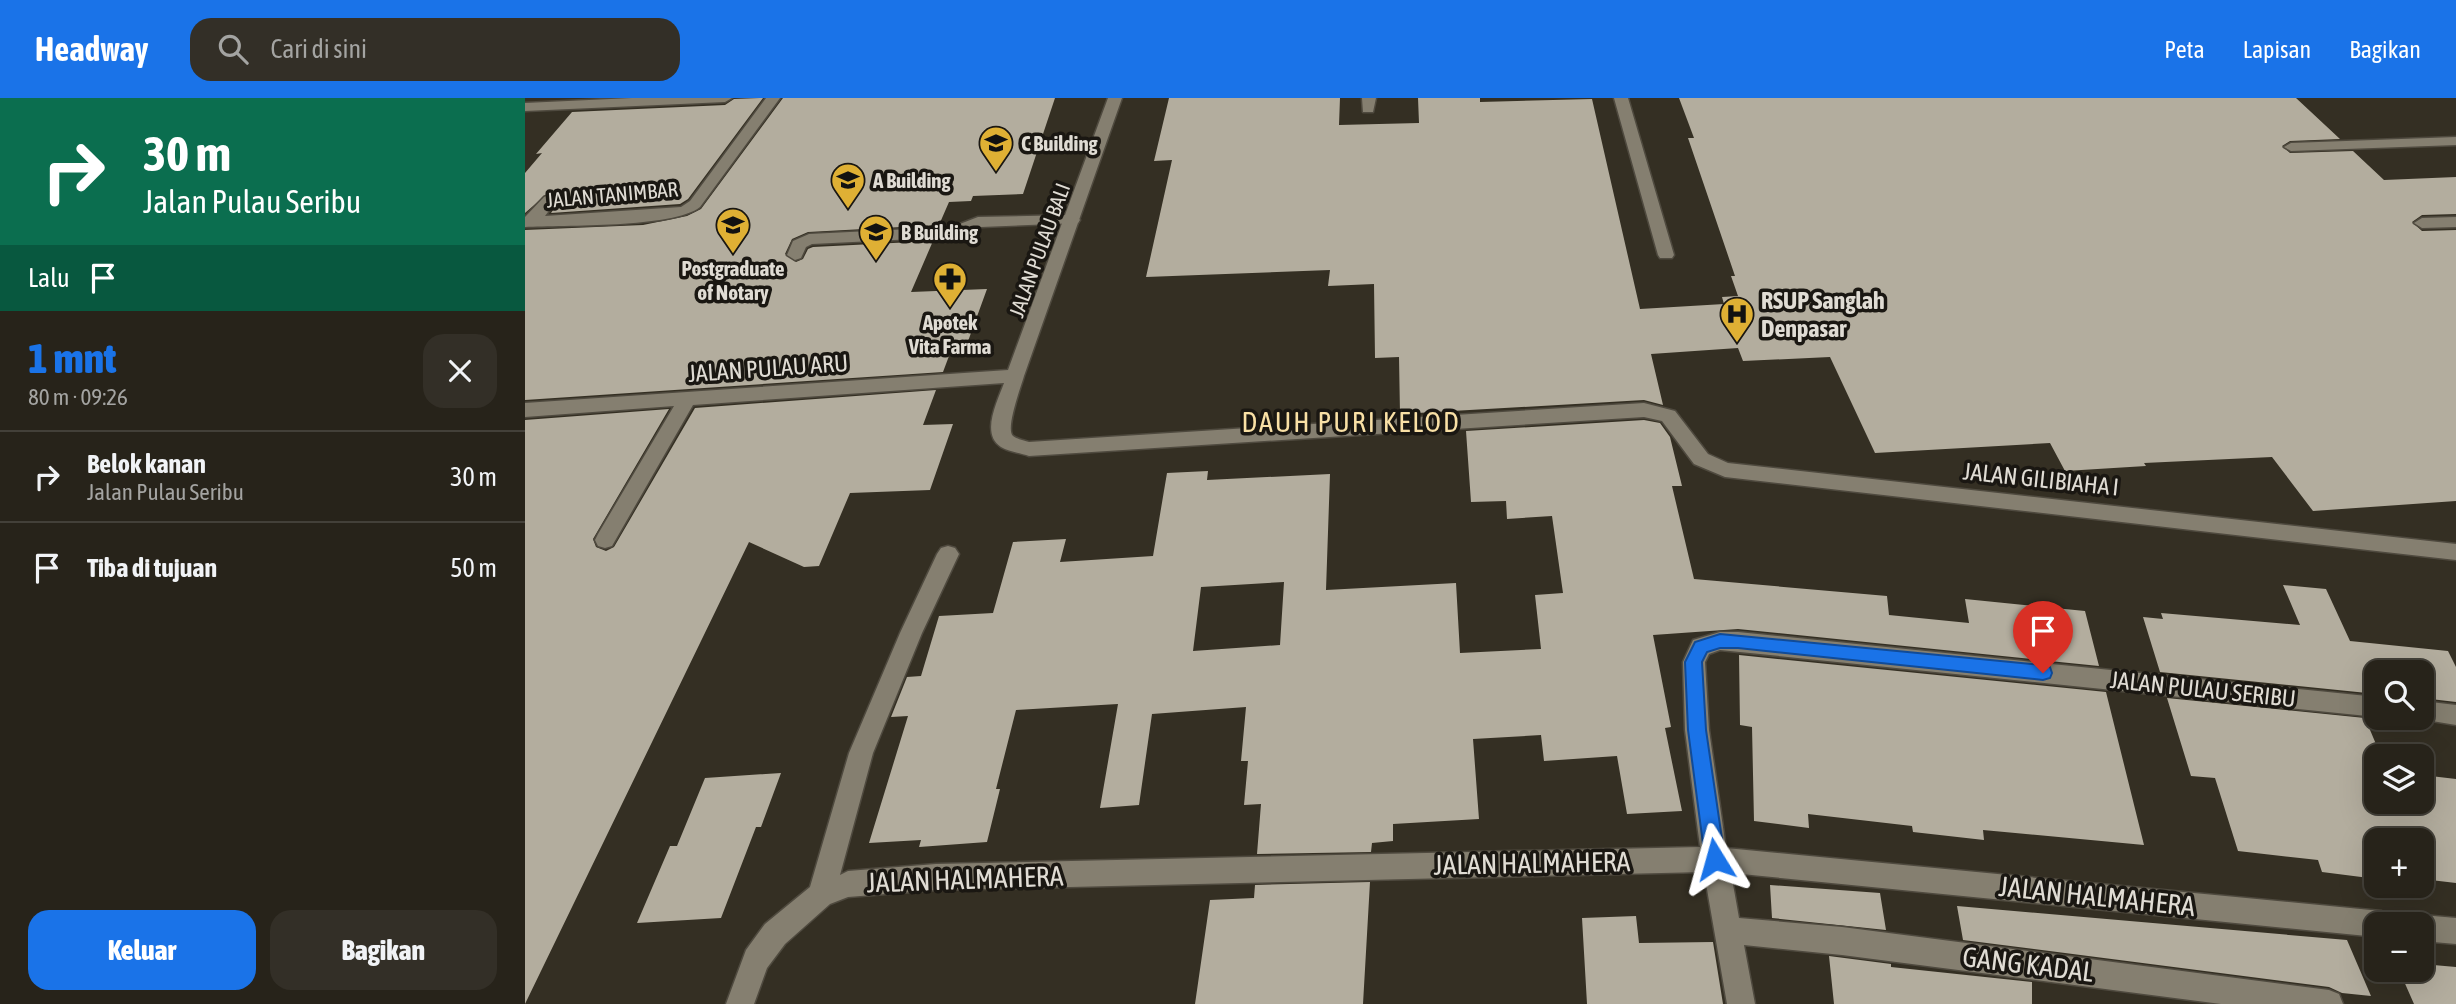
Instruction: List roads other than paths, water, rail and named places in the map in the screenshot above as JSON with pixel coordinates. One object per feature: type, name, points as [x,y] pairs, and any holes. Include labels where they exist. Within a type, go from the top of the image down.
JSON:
[{"type":"street","points":[[525,107],[725,98]]},
{"type":"street","name":"JALAN TANIMBAR","points":[[529,222],[666,215],[686,211],[695,204],[773,98]]},
{"type":"street","name":"JALAN PULAU BALI","points":[[1115,98],[1015,376],[1001,422],[1001,434],[1007,442],[1029,449],[1644,410]]},
{"type":"street","points":[[1621,98],[1666,255]]},
{"type":"street","points":[[2291,148],[2456,141]]},
{"type":"street","points":[[529,222],[549,200]]},
{"type":"street","points":[[795,255],[799,244],[809,239],[955,232],[978,222],[1072,220]]},
{"type":"street","points":[[2422,223],[2456,222]]},
{"type":"street","name":"JALAN PULAU ARU","points":[[525,410],[1015,376]]},
{"type":"street","points":[[605,540],[688,398]]},
{"type":"street","name":"JALAN GILIBIAHA I","points":[[1644,410],[1668,415],[1701,459],[1725,470],[2456,552]]},
{"type":"street","points":[[821,895],[862,753],[911,633],[948,554]]},
{"type":"street","name":"JALAN PULAU SERIBU","points":[[1741,1004],[1715,859],[1697,730],[1694,662],[1701,647],[1720,641],[2364,706]]},
{"type":"street","points":[[2434,712],[2456,715]]},
{"type":"street","name":"JALAN HALMAHERA","points":[[740,1004],[756,960],[775,934],[821,895],[848,884],[936,877],[1715,859],[2364,922]]},
{"type":"street","points":[[2434,929],[2456,931]]},
{"type":"street","name":"GANG KADAL","points":[[1727,930],[1842,941],[2329,1004]]},
{"type":"place","name":"C Building","points":[[996,173]]},
{"type":"place","name":"A Building","points":[[848,210]]},
{"type":"place","name":"Postgraduate of Notary","points":[[733,255]]},
{"type":"place","name":"B Building","points":[[876,262]]},
{"type":"place","name":"Apotek Vita Farma","points":[[950,309]]},
{"type":"place","name":"RSUP Sanglah Denpasar","points":[[1737,344]]},
{"type":"district","name":"DAUH PURI KELOD","points":[[1351,422]]}]
